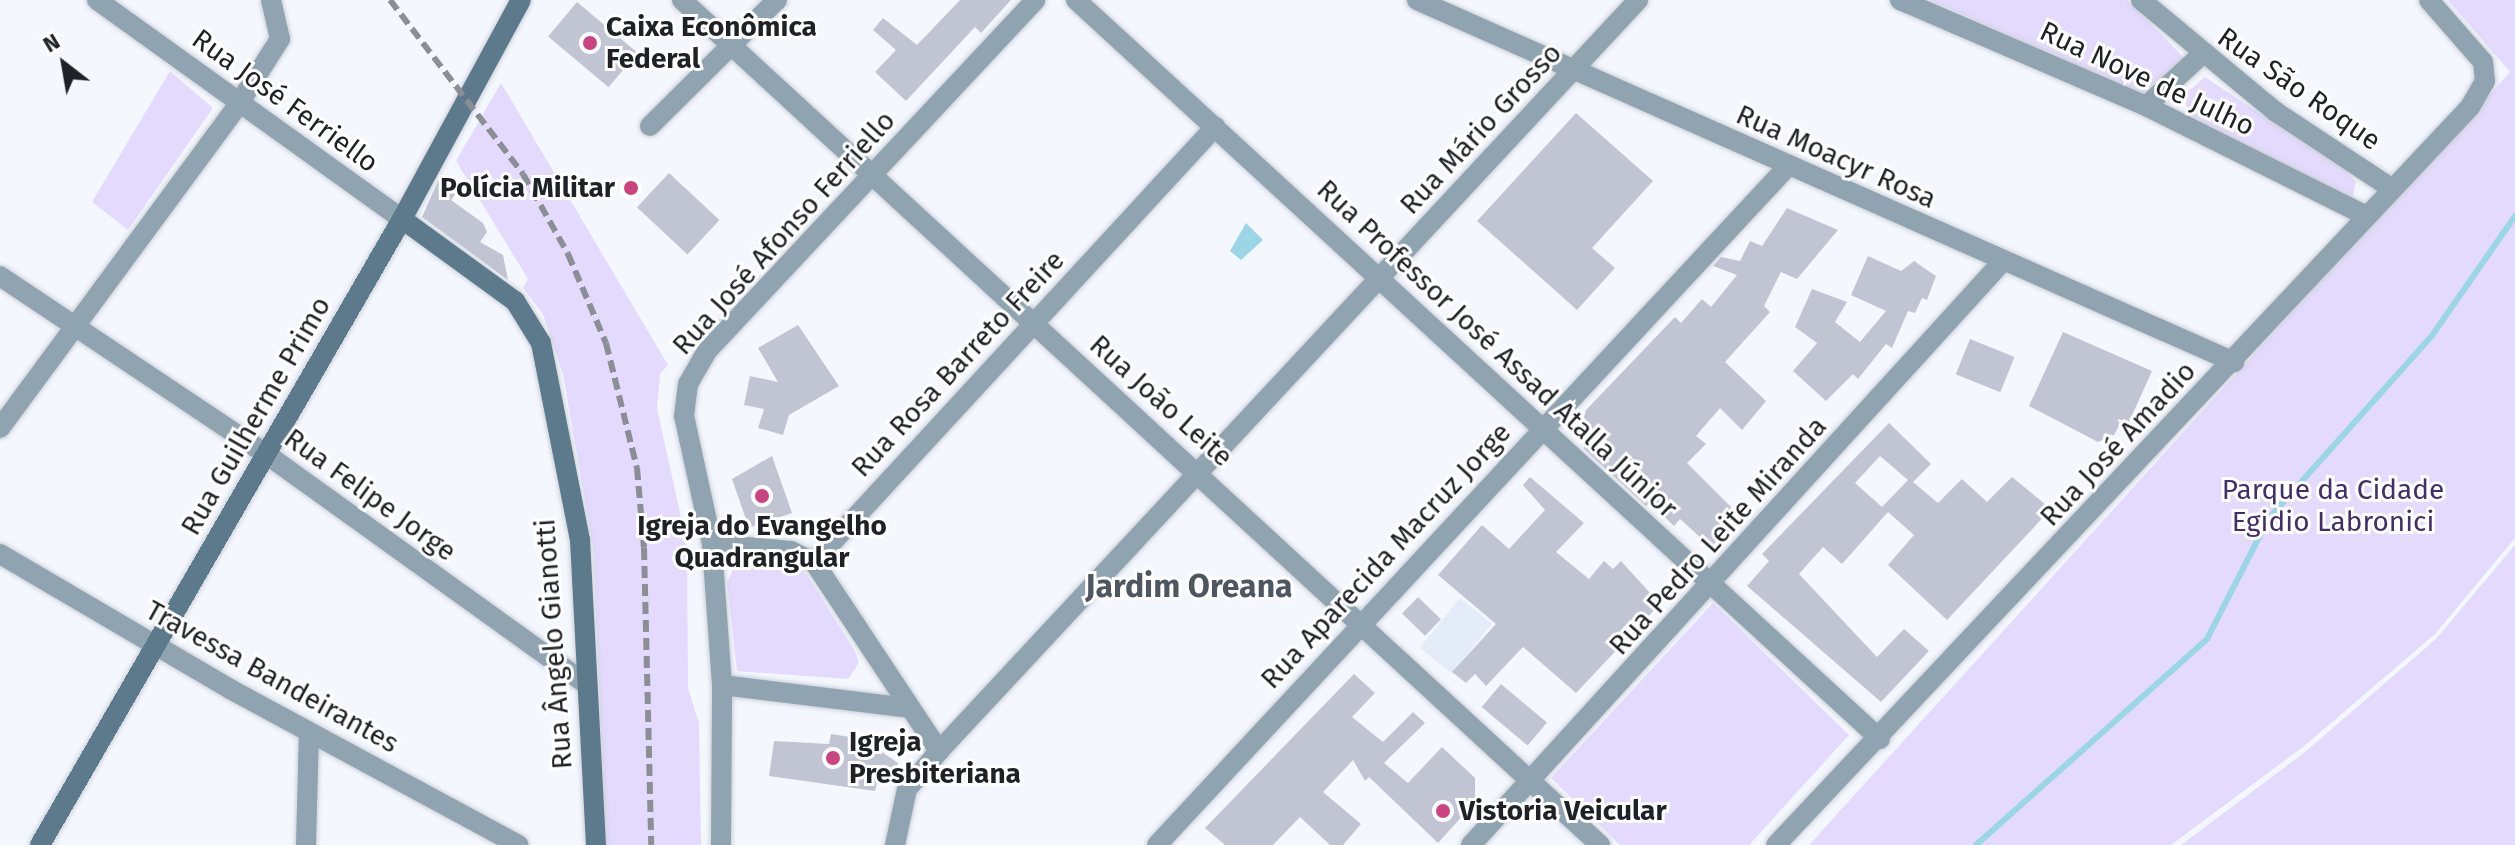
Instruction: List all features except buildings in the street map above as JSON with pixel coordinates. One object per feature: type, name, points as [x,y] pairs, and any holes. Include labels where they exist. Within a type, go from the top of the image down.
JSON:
[{"type":"main road","name":"Rua Guilherme Primo","points":[[40,845],[402,219],[522,5]]},
{"type":"main road","name":"Rua Ângelo Gianotti","points":[[402,219],[515,301],[537,332],[580,540],[585,683],[596,845]]},
{"type":"street","name":"Rua José Ferriello","points":[[97,0],[402,219]]},
{"type":"street","points":[[0,428],[240,102],[280,39],[271,0]]},
{"type":"street","name":"Rua João Leite","points":[[682,0],[1534,780],[1600,845]]},
{"type":"street","points":[[650,126],[734,47],[777,0]]},
{"type":"street","name":"Rua José Afonso Ferriello","points":[[721,845],[722,685],[712,544],[684,416],[691,375],[1035,0]]},
{"type":"street","name":"Rua Professor José Assad Atalla Júnior","points":[[1076,0],[1880,739]]},
{"type":"street","name":"Rua Moacyr Rosa","points":[[1417,0],[1570,73],[2234,362]]},
{"type":"street","name":"Rua Mário Grosso","points":[[895,845],[907,789],[939,751],[1638,0]]},
{"type":"street","name":"Rua Nove de Julho","points":[[1900,0],[2146,106],[2367,216]]},
{"type":"street","name":"Rua São Roque","points":[[2141,0],[2201,55],[2391,188]]},
{"type":"street","name":"Rua José Amadio","points":[[1776,845],[1880,739],[2234,362],[2391,188],[2470,107],[2485,72],[2476,49],[2429,0]]},
{"type":"street","points":[[2146,106],[2201,55]]},
{"type":"street","name":"Rua Rosa Barreto Freire","points":[[814,562],[1215,127]]},
{"type":"street","name":"Rua Aparecida Macruz Jorge","points":[[1157,845],[1788,166]]},
{"type":"street","name":"Rua Pedro Leite Miranda","points":[[1471,845],[1713,585],[2003,261]]},
{"type":"street","name":"Rua Felipe Jorge","points":[[0,276],[73,329],[266,454],[585,683]]},
{"type":"street","points":[[712,544],[791,551],[814,562],[939,751]]},
{"type":"street","name":"Travessa Bandeirantes","points":[[0,554],[309,732],[518,845]]},
{"type":"street","points":[[722,685],[909,708]]},
{"type":"street","points":[[306,845],[309,732]]},
{"type":"shaded area","points":[[1460,598],[1492,624],[1452,674],[1420,648]]},
{"type":"green space","points":[[1930,0],[2128,0],[2185,59],[2141,94]]},
{"type":"green space","name":"Parque da Cidade Egidio Labronici","points":[[2448,0],[2515,0],[2515,538],[2436,633],[2303,747],[2171,845],[1809,845],[2510,72]]},
{"type":"green space","points":[[170,71],[213,108],[128,230],[92,202]]},
{"type":"green space","points":[[2205,77],[2346,171],[2356,182],[2352,200],[2188,115],[2184,95]]},
{"type":"green space","points":[[501,83],[668,365],[660,374],[657,408],[687,545],[688,688],[699,723],[701,845],[606,845],[593,546],[563,374],[543,314],[523,288],[528,279],[456,161]]},
{"type":"green space","points":[[2515,545],[2515,845],[2181,845],[2305,752],[2436,639]]},
{"type":"green space","points":[[754,557],[786,560],[807,575],[855,651],[859,663],[848,679],[737,671],[727,583],[735,565]]},
{"type":"green space","points":[[1713,603],[1849,735],[1749,845],[1620,845],[1551,778]]},
{"type":"water","points":[[1246,223],[1263,240],[1241,260],[1230,251]]},
{"type":"waterway","points":[[1976,845],[2207,639],[2269,518],[2431,337],[2515,216]]},
{"type":"railway","points":[[390,0],[523,174],[568,254],[606,343],[637,468],[644,548],[651,845]]},
{"type":"place","name":"Caixa Econômica Federal","points":[[590,43]]},
{"type":"place","name":"Polícia Militar","points":[[631,188]]},
{"type":"place","name":"Igreja do Evangelho Quadrangular","points":[[762,496]]},
{"type":"place","name":"Igreja Presbiteriana","points":[[833,758]]},
{"type":"place","name":"Vistoria Veicular","points":[[1443,811]]},
{"type":"district","name":"Jardim Oreana","points":[[1189,586]]}]
